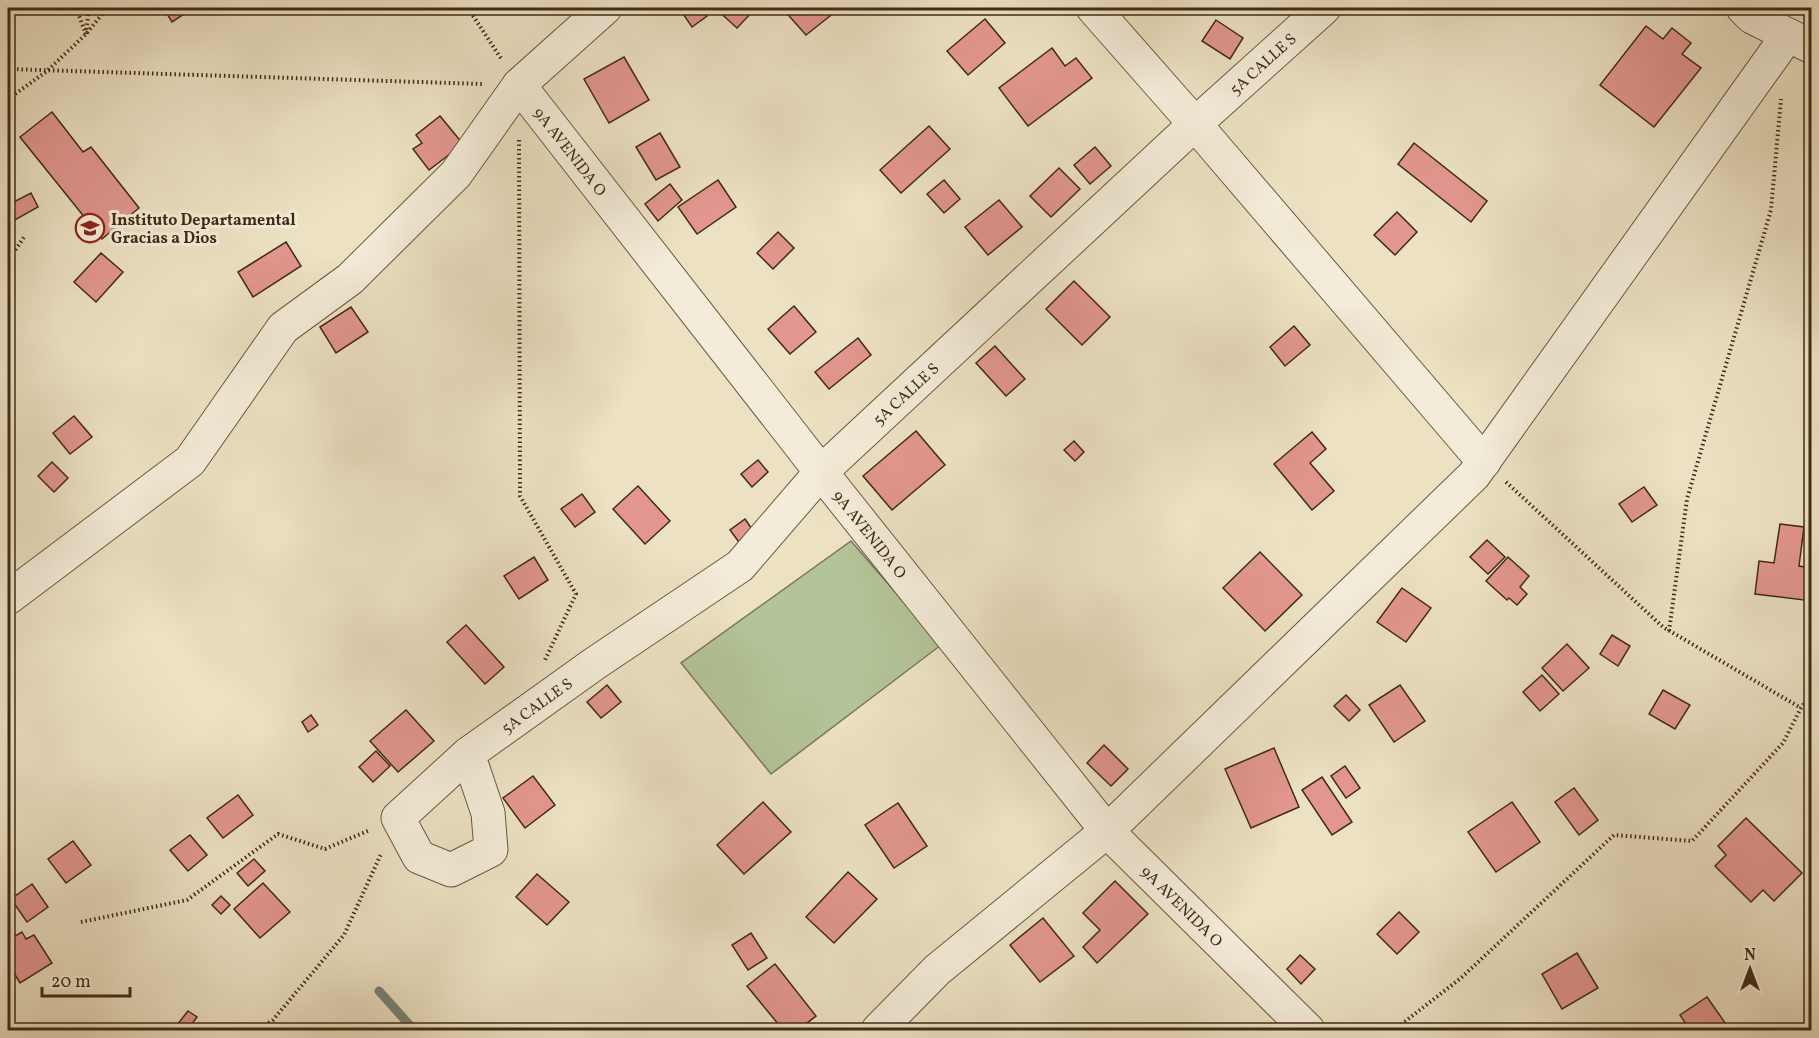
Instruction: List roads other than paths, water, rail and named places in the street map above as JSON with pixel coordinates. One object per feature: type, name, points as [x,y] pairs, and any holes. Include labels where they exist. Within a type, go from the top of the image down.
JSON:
[{"type":"street","points":[[8,598],[189,461],[283,328],[350,279],[456,174],[519,85],[605,8]]},
{"type":"street","points":[[1093,8],[1195,123],[1484,462]]},
{"type":"street","name":"5A CALLE S","points":[[468,754],[488,813],[491,850],[451,870],[419,857],[398,818],[468,754],[594,664],[740,566],[821,472],[1195,123],[1324,8]]},
{"type":"street","points":[[878,1030],[938,970],[1107,831],[1474,475],[1800,41],[1752,17],[1743,8]]},
{"type":"street","name":"9A AVENIDA O","points":[[519,85],[821,472],[1107,831],[1308,1030]]},
{"type":"waterway","points":[[379,991],[414,1030]]},
{"type":"place","name":"Instituto Departamental Gracias a Dios","points":[[90,228]]}]
